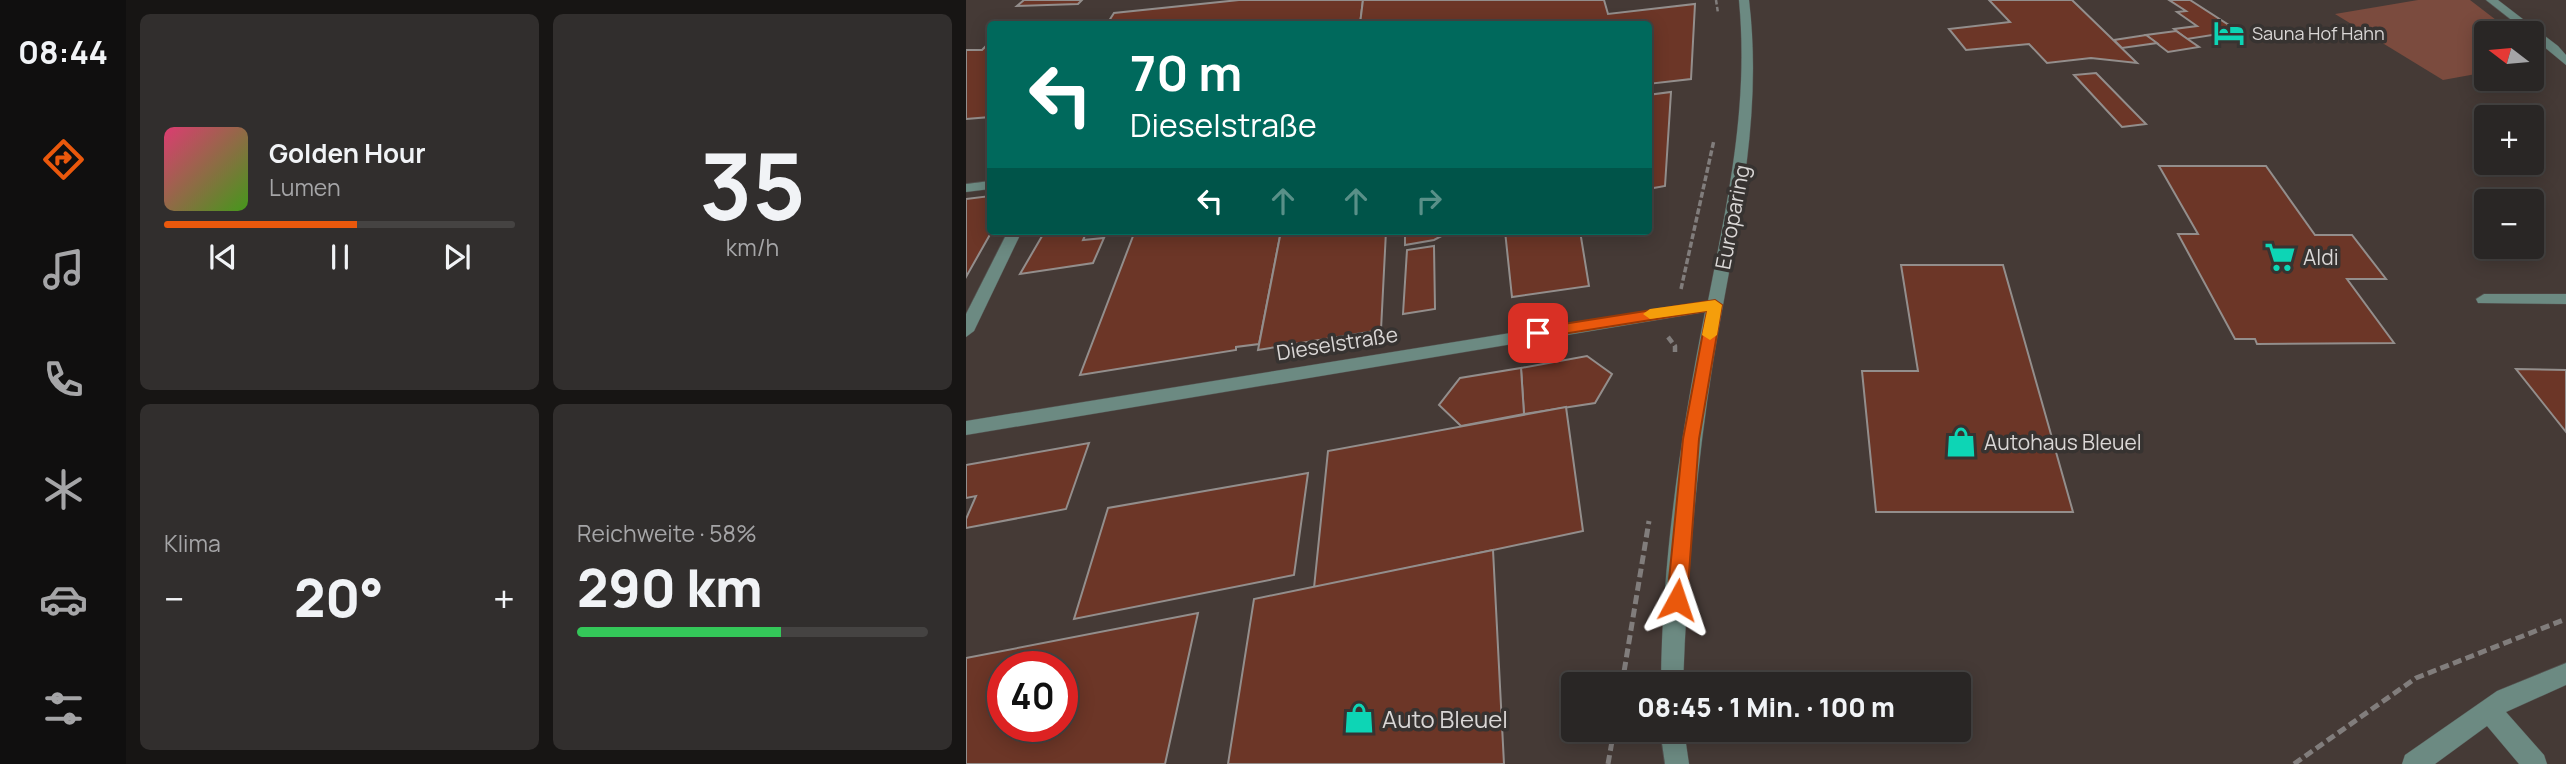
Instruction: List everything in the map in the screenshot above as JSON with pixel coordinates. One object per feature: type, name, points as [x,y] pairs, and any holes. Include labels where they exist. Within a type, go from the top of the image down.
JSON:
[{"type":"street","name":"Europaring","points":[[1673,672],[1691,439],[1742,162],[1751,63],[1744,0]]},
{"type":"street","points":[[2491,0],[2554,48],[2566,61]]},
{"type":"street","points":[[966,188],[987,185]]},
{"type":"street","points":[[966,331],[1013,235]]},
{"type":"street","points":[[2484,299],[2566,299]]},
{"type":"street","name":"Dieselstraße","points":[[966,428],[1715,305]]},
{"type":"street","points":[[2414,764],[2505,699],[2566,674]]},
{"type":"street","points":[[2488,710],[2535,764]]},
{"type":"street","points":[[1674,742],[1677,764]]},
{"type":"path","points":[[1716,0],[1719,24]]},
{"type":"path","points":[[1675,359],[1675,346],[1667,335],[1714,135]]},
{"type":"path","points":[[1624,672],[1650,520]]},
{"type":"path","points":[[2294,764],[2416,678],[2566,619]]},
{"type":"path","points":[[1608,764],[1612,742]]},
{"type":"shaded area","points":[[966,0],[2566,0],[2566,764],[966,764]]},
{"type":"shaded area","points":[[2418,0],[2470,0],[2497,21],[2474,21],[2474,74],[2443,80],[2335,14]]},
{"type":"building","points":[[1024,0],[1082,0],[1078,4],[1017,6]]},
{"type":"building","points":[[1239,0],[1363,0],[1360,21],[1109,21],[1114,13]]},
{"type":"building","points":[[1363,0],[1604,0],[1608,14],[1695,4],[1691,79],[1652,84],[1652,21],[1360,21]]},
{"type":"building","points":[[1989,0],[2072,0],[2137,63],[2091,58],[2047,63],[2029,44],[1966,50],[1949,29],[2010,22]]},
{"type":"building","points":[[2169,0],[2190,0],[2238,31],[2187,39],[2174,29],[2197,26],[2177,12],[2186,11]]},
{"type":"building","points":[[2176,31],[2199,47],[2168,52],[2146,35]]},
{"type":"building","points":[[2146,35],[2157,43],[2122,48],[2114,40]]},
{"type":"building","points":[[987,45],[987,117],[966,119],[966,50],[982,50]]},
{"type":"building","points":[[2096,73],[2146,124],[2122,127],[2074,75]]},
{"type":"building","points":[[1671,92],[1665,186],[1652,188],[1652,94]]},
{"type":"building","name":"Aldi","points":[[2159,166],[2266,166],[2315,235],[2352,235],[2386,279],[2347,279],[2394,343],[2257,344],[2255,339],[2235,339],[2178,234],[2198,234]]},
{"type":"building","points":[[987,196],[987,235],[990,235],[966,277],[966,199]]},
{"type":"building","points":[[1043,235],[1085,235],[1083,240],[1104,238],[1093,263],[1020,274]]},
{"type":"building","points":[[1133,235],[1280,235],[1259,344],[1080,375]]},
{"type":"building","points":[[1280,235],[1386,235],[1381,330],[1258,350]]},
{"type":"building","points":[[1405,235],[1443,235],[1434,240],[1405,245]]},
{"type":"building","points":[[1505,235],[1581,235],[1589,286],[1512,297]]},
{"type":"building","points":[[1434,246],[1435,309],[1403,314],[1407,250]]},
{"type":"building","name":"Autohaus Bleuel","points":[[1901,265],[2003,265],[2073,512],[1876,512],[1862,371],[1918,371]]},
{"type":"building","points":[[1587,356],[1612,374],[1595,403],[1524,414],[1521,368]]},
{"type":"building","points":[[1521,368],[1524,414],[1461,426],[1439,405],[1460,378]]},
{"type":"building","points":[[2516,369],[2566,370],[2566,432]]},
{"type":"building","points":[[1566,407],[1583,531],[1314,588],[1328,451]]},
{"type":"building","points":[[1089,443],[1066,509],[966,528],[966,519],[976,496],[966,498],[966,465]]},
{"type":"building","points":[[1308,473],[1294,575],[1074,619],[1108,508]]},
{"type":"building","points":[[1493,550],[1504,764],[1228,764],[1254,599]]},
{"type":"building","points":[[1198,613],[1165,764],[966,764],[966,658],[987,654],[987,742],[1078,742],[1078,651],[1002,651]]},
{"type":"slow traffic","points":[[1650,314],[1715,305],[1710,335]]},
{"type":"place","name":"Sauna Hof Hahn","points":[[2229,33]]},
{"type":"place","name":"Aldi","points":[[2280,257]]},
{"type":"place","name":"Autohaus Bleuel","points":[[1961,442]]},
{"type":"place","name":"Auto Bleuel","points":[[1359,718]]},
{"type":"route","points":[[1538,333],[1715,305],[1691,439],[1677,600]]}]
